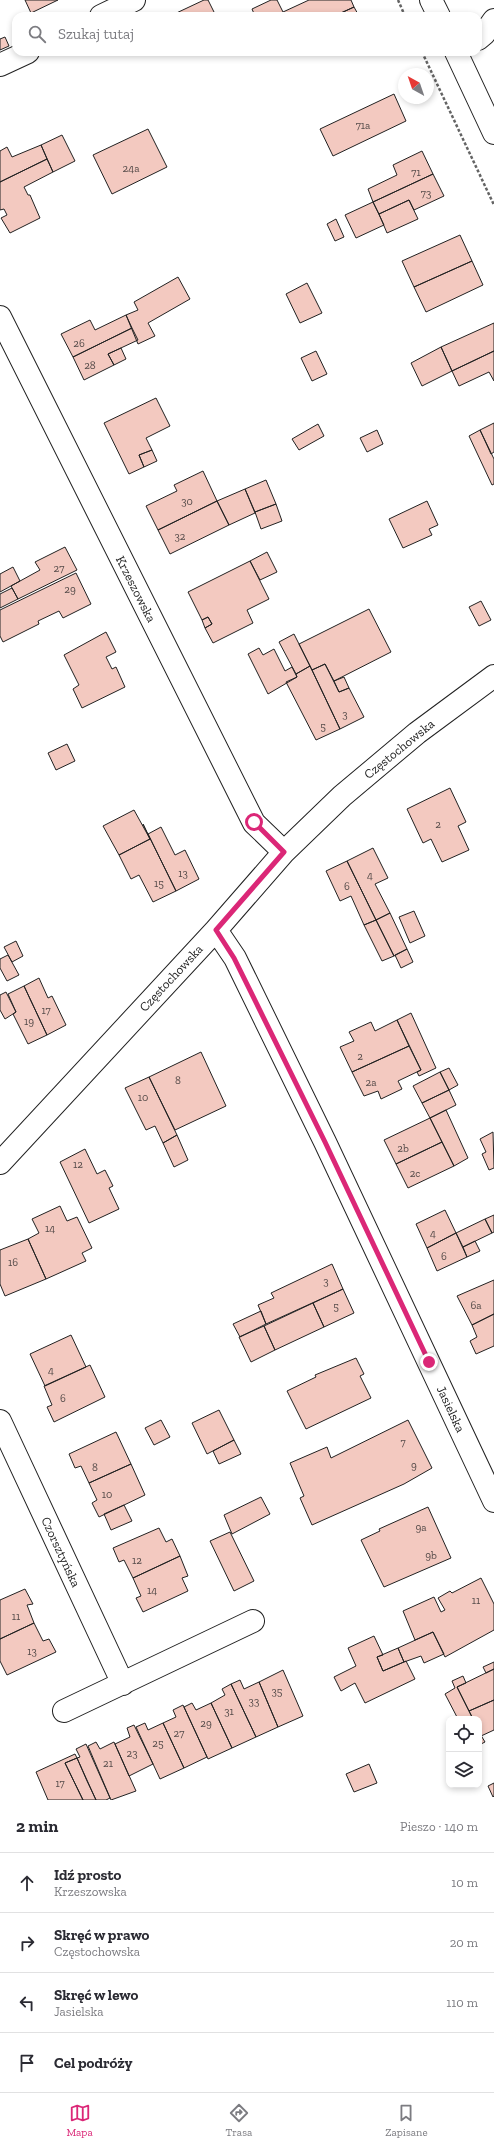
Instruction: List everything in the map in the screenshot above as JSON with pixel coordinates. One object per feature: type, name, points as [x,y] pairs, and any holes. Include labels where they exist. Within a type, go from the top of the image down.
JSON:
[{"type":"street","points":[[109,12],[134,0]]},
{"type":"street","points":[[431,0],[437,12]]},
{"type":"street","points":[[0,65],[19,56]]},
{"type":"street","points":[[458,56],[494,133]]},
{"type":"street","name":"Krzeszowska","points":[[0,317],[254,822],[284,852]]},
{"type":"street","name":"Częstochowska","points":[[0,1163],[216,930],[284,852],[342,796],[417,733],[494,676]]},
{"type":"street","name":"Jasielska","points":[[216,930],[234,958],[315,1121],[494,1501]]},
{"type":"street","name":"Czorsztyńska","points":[[0,1421],[123,1684]]},
{"type":"street","points":[[64,1711],[253,1621]]},
{"type":"path","points":[[398,0],[403,12]]},
{"type":"path","points":[[424,56],[494,205]]},
{"type":"building","points":[[25,0],[58,0],[33,12],[31,12]]},
{"type":"building","points":[[204,0],[208,0],[214,12],[178,12]]},
{"type":"building","points":[[271,0],[277,0],[283,12],[253,12],[252,9]]},
{"type":"building","points":[[309,0],[351,0],[354,7],[343,12],[283,12]]},
{"type":"building","points":[[354,7],[357,12],[343,12]]},
{"type":"building","points":[[5,37],[9,46],[0,50],[0,39]]},
{"type":"building","points":[[394,94],[406,121],[333,156],[320,129]]},
{"type":"building","points":[[148,129],[167,167],[112,194],[93,155]]},
{"type":"building","points":[[62,135],[75,161],[53,172],[41,145]]},
{"type":"building","points":[[41,145],[47,159],[0,182],[0,151],[7,147],[12,157]]},
{"type":"building","points":[[422,151],[433,174],[373,202],[368,189],[397,175],[393,165]]},
{"type":"building","points":[[47,159],[53,172],[24,187],[28,195],[30,195],[40,218],[10,233],[1,218],[7,215],[4,209],[0,210],[0,182]]},
{"type":"building","points":[[433,174],[444,196],[414,210],[409,200],[379,214],[373,202]]},
{"type":"building","points":[[409,200],[418,219],[387,233],[379,214]]},
{"type":"building","points":[[373,202],[384,225],[356,238],[345,215]]},
{"type":"building","points":[[336,219],[344,237],[335,241],[327,224]]},
{"type":"building","points":[[460,235],[472,261],[414,287],[402,261]]},
{"type":"building","points":[[472,261],[483,285],[426,312],[414,287]]},
{"type":"building","points":[[178,277],[190,299],[148,323],[155,336],[138,344],[126,315],[138,310],[134,302]]},
{"type":"building","points":[[307,283],[322,313],[300,323],[286,294]]},
{"type":"building","points":[[126,315],[132,328],[73,357],[61,334],[90,320],[95,330]]},
{"type":"building","points":[[494,323],[494,351],[452,371],[441,347]]},
{"type":"building","points":[[132,328],[138,340],[108,354],[114,365],[84,380],[73,357]]},
{"type":"building","points":[[441,347],[452,371],[422,386],[411,363]]},
{"type":"building","points":[[121,348],[126,359],[114,365],[108,354]]},
{"type":"building","points":[[316,351],[327,374],[312,381],[301,358]]},
{"type":"building","points":[[494,351],[494,381],[489,372],[459,386],[452,371]]},
{"type":"building","points":[[156,398],[170,426],[146,438],[152,450],[139,455],[144,467],[129,474],[104,423]]},
{"type":"building","points":[[494,423],[494,452],[491,454],[480,430]]},
{"type":"building","points":[[318,424],[324,436],[299,450],[292,439]]},
{"type":"building","points":[[377,430],[383,444],[367,452],[360,438]]},
{"type":"building","points":[[480,430],[494,459],[494,484],[492,485],[469,436]]},
{"type":"building","points":[[152,450],[157,461],[144,467],[139,455]]},
{"type":"building","points":[[203,471],[217,501],[158,530],[146,506],[177,491],[174,485]]},
{"type":"building","points":[[266,480],[276,504],[255,512],[245,489]]},
{"type":"building","points":[[245,489],[255,513],[229,525],[217,501]]},
{"type":"building","points":[[217,501],[229,525],[170,554],[158,530]]},
{"type":"building","points":[[427,501],[438,525],[429,529],[432,535],[403,548],[389,519]]},
{"type":"building","points":[[276,504],[282,521],[261,529],[255,512]]},
{"type":"building","points":[[65,547],[77,570],[18,599],[11,586],[40,570],[35,562]]},
{"type":"building","points":[[267,552],[277,572],[260,580],[250,561]]},
{"type":"building","points":[[250,561],[269,599],[247,610],[253,623],[213,643],[205,628],[212,624],[208,617],[202,620],[188,592]]},
{"type":"building","points":[[13,567],[20,581],[0,592],[0,574]]},
{"type":"building","points":[[76,573],[91,604],[63,618],[59,611],[38,621],[39,624],[3,642],[0,636],[0,610]]},
{"type":"building","points":[[12,588],[18,599],[0,608],[0,594]]},
{"type":"building","points":[[481,601],[491,620],[479,626],[469,607]]},
{"type":"building","points":[[369,609],[391,652],[334,681],[325,664],[312,670],[299,644]]},
{"type":"building","points":[[208,617],[212,624],[205,628],[202,620]]},
{"type":"building","points":[[106,632],[116,652],[106,657],[112,669],[116,667],[125,687],[82,708],[73,689],[79,685],[64,655]]},
{"type":"building","points":[[294,634],[310,666],[296,674],[279,642]]},
{"type":"building","points":[[259,648],[263,655],[274,649],[285,671],[292,667],[297,677],[268,694],[248,654]]},
{"type":"building","points":[[325,664],[339,692],[349,688],[364,717],[340,729],[312,670]]},
{"type":"building","points":[[310,666],[340,729],[316,740],[286,682],[297,677],[296,674]]},
{"type":"building","points":[[344,677],[349,688],[339,692],[334,681]]},
{"type":"building","points":[[67,744],[75,761],[56,770],[48,753]]},
{"type":"building","points":[[450,788],[466,822],[458,826],[469,850],[442,862],[431,839],[423,843],[407,809]]},
{"type":"building","points":[[134,810],[150,839],[119,855],[103,826]]},
{"type":"building","points":[[143,824],[176,891],[153,902],[139,875],[131,879],[119,855],[150,839]]},
{"type":"building","points":[[161,827],[175,855],[185,850],[199,879],[176,891],[148,834]]},
{"type":"building","points":[[373,848],[388,878],[375,884],[390,913],[376,920],[347,861]]},
{"type":"building","points":[[347,861],[376,920],[364,925],[351,896],[340,901],[326,871]]},
{"type":"building","points":[[414,911],[425,936],[410,943],[399,917]]},
{"type":"building","points":[[390,913],[407,949],[394,956],[376,920]]},
{"type":"building","points":[[376,920],[394,956],[382,961],[364,925]]},
{"type":"building","points":[[16,941],[23,956],[12,962],[4,947]]},
{"type":"building","points":[[407,949],[413,962],[401,968],[395,955]]},
{"type":"building","points":[[8,955],[19,975],[7,981],[0,968],[0,959]]},
{"type":"building","points":[[39,978],[48,998],[52,996],[66,1025],[47,1035],[24,986]]},
{"type":"building","points":[[24,986],[47,1035],[28,1044],[13,1014],[16,1012],[8,994]]},
{"type":"building","points":[[6,992],[16,1012],[5,1019],[0,1010],[0,995]]},
{"type":"building","points":[[411,1013],[436,1068],[419,1076],[417,1072],[421,1070],[397,1020]]},
{"type":"building","points":[[397,1020],[409,1046],[352,1072],[340,1047],[354,1041],[349,1032],[371,1022],[375,1031]]},
{"type":"building","points":[[409,1046],[421,1070],[398,1081],[402,1089],[381,1099],[378,1091],[364,1096],[352,1072]]},
{"type":"building","points":[[201,1052],[226,1106],[175,1130],[149,1077]]},
{"type":"building","points":[[449,1068],[458,1085],[449,1090],[440,1072]]},
{"type":"building","points":[[440,1072],[449,1090],[422,1103],[413,1086]]},
{"type":"building","points":[[149,1077],[177,1135],[163,1143],[155,1126],[146,1130],[125,1088]]},
{"type":"building","points":[[449,1090],[456,1105],[430,1118],[422,1103]]},
{"type":"building","points":[[446,1110],[468,1158],[454,1166],[430,1118]]},
{"type":"building","points":[[430,1118],[442,1142],[396,1164],[384,1140]]},
{"type":"building","points":[[493,1132],[494,1168],[489,1170],[482,1154],[486,1152],[480,1139]]},
{"type":"building","points":[[177,1135],[188,1160],[174,1167],[163,1143]]},
{"type":"building","points":[[442,1142],[454,1166],[408,1188],[396,1164]]},
{"type":"building","points":[[85,1149],[97,1174],[105,1170],[113,1186],[109,1188],[119,1209],[89,1223],[60,1162]]},
{"type":"building","points":[[60,1206],[67,1221],[77,1217],[92,1248],[82,1253],[86,1261],[46,1279],[28,1239],[39,1233],[32,1219]]},
{"type":"building","points":[[445,1210],[456,1233],[427,1248],[416,1224]]},
{"type":"building","points":[[494,1215],[494,1232],[492,1233],[485,1219]]},
{"type":"building","points":[[485,1219],[492,1233],[463,1247],[456,1233]]},
{"type":"building","points":[[456,1233],[467,1257],[437,1271],[427,1248]]},
{"type":"building","points":[[28,1239],[46,1279],[5,1296],[0,1284],[0,1250]]},
{"type":"building","points":[[475,1241],[480,1251],[467,1257],[463,1247]]},
{"type":"building","points":[[332,1264],[343,1289],[266,1324],[258,1305],[274,1298],[271,1293]]},
{"type":"building","points":[[494,1280],[494,1314],[472,1325],[457,1296]]},
{"type":"building","points":[[343,1289],[354,1313],[324,1327],[313,1303]]},
{"type":"building","points":[[313,1303],[324,1327],[275,1350],[264,1326]]},
{"type":"building","points":[[261,1311],[266,1324],[240,1337],[233,1324]]},
{"type":"building","points":[[494,1314],[494,1346],[476,1354],[470,1341],[477,1337],[472,1325]]},
{"type":"building","points":[[264,1326],[275,1350],[251,1362],[239,1337]]},
{"type":"building","points":[[71,1335],[86,1367],[45,1386],[30,1354]]},
{"type":"building","points":[[356,1358],[364,1374],[360,1376],[371,1398],[306,1429],[287,1391],[316,1377],[315,1375]]},
{"type":"building","points":[[90,1365],[105,1397],[54,1422],[47,1407],[52,1405],[44,1386]]},
{"type":"building","points":[[219,1410],[234,1440],[207,1454],[192,1423]]},
{"type":"building","points":[[161,1420],[170,1437],[154,1445],[145,1428]]},
{"type":"building","points":[[408,1420],[432,1468],[404,1484],[312,1525],[300,1498],[304,1496],[290,1463],[327,1447],[331,1458]]},
{"type":"building","points":[[116,1432],[131,1464],[89,1483],[81,1466],[75,1468],[69,1454]]},
{"type":"building","points":[[234,1440],[241,1454],[219,1464],[213,1451]]},
{"type":"building","points":[[131,1464],[145,1495],[99,1517],[92,1503],[97,1500],[89,1483]]},
{"type":"building","points":[[261,1497],[270,1514],[232,1534],[224,1515]]},
{"type":"building","points":[[124,1505],[132,1521],[111,1530],[104,1514]]},
{"type":"building","points":[[428,1507],[451,1558],[384,1587],[361,1540],[380,1531],[379,1529]]},
{"type":"building","points":[[159,1528],[166,1542],[172,1539],[180,1556],[133,1578],[124,1560],[119,1562],[113,1548]]},
{"type":"building","points":[[230,1532],[254,1581],[234,1591],[210,1541]]},
{"type":"building","points":[[180,1556],[188,1576],[182,1578],[188,1591],[143,1612],[136,1598],[141,1596],[133,1578]]},
{"type":"building","points":[[481,1578],[494,1604],[494,1630],[445,1657],[433,1632],[415,1640],[403,1611],[434,1597],[441,1612],[445,1610],[438,1598],[450,1591],[452,1593]]},
{"type":"building","points":[[25,1589],[33,1604],[27,1605],[34,1623],[0,1639],[0,1600]]},
{"type":"building","points":[[34,1623],[43,1641],[49,1639],[56,1652],[7,1675],[0,1661],[0,1639]]},
{"type":"building","points":[[433,1632],[444,1654],[424,1663],[421,1656],[404,1662],[398,1648]]},
{"type":"building","points":[[374,1636],[383,1655],[377,1657],[383,1671],[406,1661],[415,1679],[365,1703],[355,1683],[341,1691],[334,1677],[356,1666],[348,1648]]},
{"type":"building","points":[[398,1648],[404,1662],[383,1671],[377,1657]]},
{"type":"building","points":[[494,1662],[494,1669],[486,1673],[483,1667]]},
{"type":"building","points":[[494,1669],[494,1700],[469,1711],[457,1687]]},
{"type":"building","points":[[283,1670],[303,1716],[278,1727],[259,1682]]},
{"type":"building","points":[[463,1676],[466,1683],[457,1687],[472,1716],[456,1716],[445,1694],[455,1688],[452,1681]]},
{"type":"building","points":[[240,1680],[244,1689],[259,1682],[278,1727],[256,1737],[231,1684]]},
{"type":"building","points":[[231,1684],[256,1737],[232,1748],[211,1703],[225,1695],[222,1689]]},
{"type":"building","points":[[494,1700],[494,1730],[482,1736],[482,1716],[472,1716],[469,1711]]},
{"type":"building","points":[[192,1703],[196,1710],[211,1703],[232,1748],[208,1759],[184,1707]]},
{"type":"building","points":[[183,1705],[207,1757],[184,1768],[163,1723],[176,1717],[173,1710]]},
{"type":"building","points":[[145,1723],[148,1730],[163,1723],[184,1768],[160,1779],[136,1727]]},
{"type":"building","points":[[134,1725],[153,1764],[129,1776],[115,1744],[130,1737],[127,1728]]},
{"type":"building","points":[[96,1742],[100,1749],[114,1742],[136,1791],[111,1800],[88,1746]]},
{"type":"building","points":[[86,1744],[110,1798],[106,1800],[96,1800],[77,1758],[80,1757],[76,1749]]},
{"type":"building","points":[[75,1754],[77,1758],[65,1763],[83,1800],[48,1800],[36,1772]]},
{"type":"building","points":[[77,1758],[96,1800],[83,1800],[65,1763]]},
{"type":"building","points":[[369,1764],[377,1783],[354,1792],[346,1774]]},
{"type":"building","points":[[494,1783],[494,1796],[493,1797],[488,1786]]},
{"type":"route","points":[[254,822],[284,852],[216,930],[234,958],[325,1142],[429,1362]]}]
